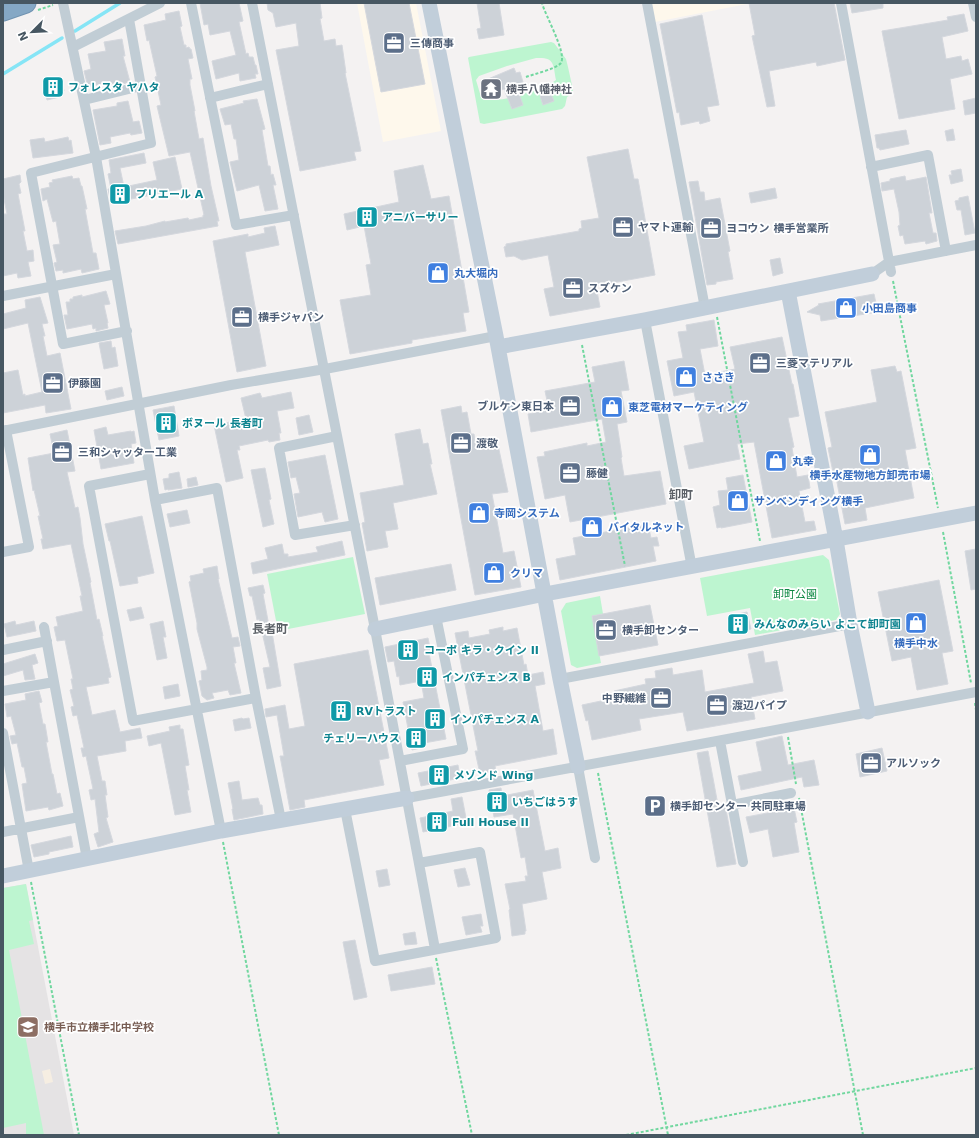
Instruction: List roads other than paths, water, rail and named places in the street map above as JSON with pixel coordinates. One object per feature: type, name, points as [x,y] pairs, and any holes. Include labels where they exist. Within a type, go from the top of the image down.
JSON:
[{"type":"highway","points":[[3,11],[26,3]]},
{"type":"street","points":[[64,3],[96,157],[150,474],[221,832]]},
{"type":"street","points":[[73,47],[160,3]]},
{"type":"street","points":[[191,3],[236,225],[294,215]]},
{"type":"street","points":[[252,3],[375,629],[420,864],[434,950]]},
{"type":"street","points":[[429,3],[497,341],[595,858]]},
{"type":"street","points":[[647,3],[710,307]]},
{"type":"street","points":[[841,3],[890,267]]},
{"type":"street","points":[[973,3],[976,17]]},
{"type":"street","points":[[126,331],[63,344],[30,173],[151,143],[129,19]]},
{"type":"street","points":[[210,98],[268,84]]},
{"type":"street","points":[[84,100],[141,86]]},
{"type":"street","points":[[871,167],[928,155],[946,251]]},
{"type":"street","points":[[3,552],[29,547],[5,430],[231,385],[497,341],[579,332],[645,320],[872,274],[890,267],[946,251],[976,246]]},
{"type":"street","points":[[3,296],[116,274]]},
{"type":"street","points":[[788,291],[836,540],[850,624],[868,712]]},
{"type":"street","points":[[645,320],[692,568]]},
{"type":"street","points":[[337,436],[279,448],[295,535],[354,525]]},
{"type":"street","points":[[150,474],[89,486],[133,721],[256,698]]},
{"type":"street","points":[[155,500],[217,488],[256,698],[281,820]]},
{"type":"street","points":[[375,629],[544,594],[692,568],[976,513]]},
{"type":"street","points":[[400,761],[463,749],[436,616]]},
{"type":"street","points":[[560,679],[850,624]]},
{"type":"street","points":[[44,628],[87,859]]},
{"type":"street","points":[[3,650],[47,641]]},
{"type":"street","points":[[3,691],[54,682]]},
{"type":"street","points":[[3,876],[281,820],[596,764],[974,692]]},
{"type":"street","points":[[3,733],[29,871]]},
{"type":"street","points":[[720,741],[743,862]]},
{"type":"street","points":[[732,805],[796,794]]},
{"type":"street","points":[[345,809],[374,961],[496,938],[480,852],[420,864]]},
{"type":"street","points":[[3,832],[79,817]]},
{"type":"waterway","points":[[75,31],[120,3]]},
{"type":"waterway","points":[[3,74],[62,38]]},
{"type":"place","name":"三傳商事","points":[[394,43]]},
{"type":"place","name":"フォレスタ ヤハタ","points":[[53,87]]},
{"type":"place","name":"横手八幡神社","points":[[491,89]]},
{"type":"place","name":"プリエール A","points":[[120,194]]},
{"type":"place","name":"アニバーサリー","points":[[367,217]]},
{"type":"place","name":"ヤマト運輸","points":[[623,227]]},
{"type":"place","name":"ヨコウン 横手営業所","points":[[711,228]]},
{"type":"place","name":"丸大堀内","points":[[438,273]]},
{"type":"place","name":"スズケン","points":[[573,288]]},
{"type":"place","name":"小田島商事","points":[[846,308]]},
{"type":"place","name":"横手ジャパン","points":[[242,317]]},
{"type":"place","name":"三菱マテリアル","points":[[760,363]]},
{"type":"place","name":"ささき","points":[[686,377]]},
{"type":"place","name":"伊藤園","points":[[53,383]]},
{"type":"place","name":"ブルケン東日本","points":[[570,406]]},
{"type":"place","name":"東芝電材マーケティング","points":[[612,407]]},
{"type":"place","name":"ボヌール 長者町","points":[[166,423]]},
{"type":"place","name":"渡敬","points":[[461,443]]},
{"type":"place","name":"三和シャッター工業","points":[[62,452]]},
{"type":"place","name":"横手水産物地方卸売市場","points":[[870,455]]},
{"type":"place","name":"丸幸","points":[[776,461]]},
{"type":"place","name":"藤健","points":[[570,473]]},
{"type":"place","name":"サンベンディング横手","points":[[738,501]]},
{"type":"place","name":"寺岡システム","points":[[479,513]]},
{"type":"place","name":"バイタルネット","points":[[592,527]]},
{"type":"place","name":"クリマ","points":[[494,573]]},
{"type":"place","name":"横手中水","points":[[916,623]]},
{"type":"place","name":"みんなのみらい よこて卸町園","points":[[738,624]]},
{"type":"place","name":"横手卸センター","points":[[606,630]]},
{"type":"place","name":"コーポ キラ・クイン II","points":[[408,650]]},
{"type":"place","name":"インパチェンス B","points":[[427,677]]},
{"type":"place","name":"中野繊維","points":[[661,698]]},
{"type":"place","name":"渡辺パイプ","points":[[717,705]]},
{"type":"place","name":"RVトラスト","points":[[341,711]]},
{"type":"place","name":"インパチェンス A","points":[[435,719]]},
{"type":"place","name":"チェリーハウス","points":[[416,738]]},
{"type":"place","name":"アルソック","points":[[871,763]]},
{"type":"place","name":"メゾンド Wing","points":[[439,775]]},
{"type":"place","name":"いちごはうす","points":[[497,802]]},
{"type":"place","name":"横手卸センター 共同駐車場","points":[[655,806]]},
{"type":"place","name":"Full House II","points":[[437,822]]},
{"type":"place","name":"横手市立横手北中学校","points":[[28,1027]]},
{"type":"district","name":"卸町","points":[[681,495]]},
{"type":"district","name":"長者町","points":[[270,629]]},
{"type":"park label","name":"卸町公園","points":[[795,594]]}]
